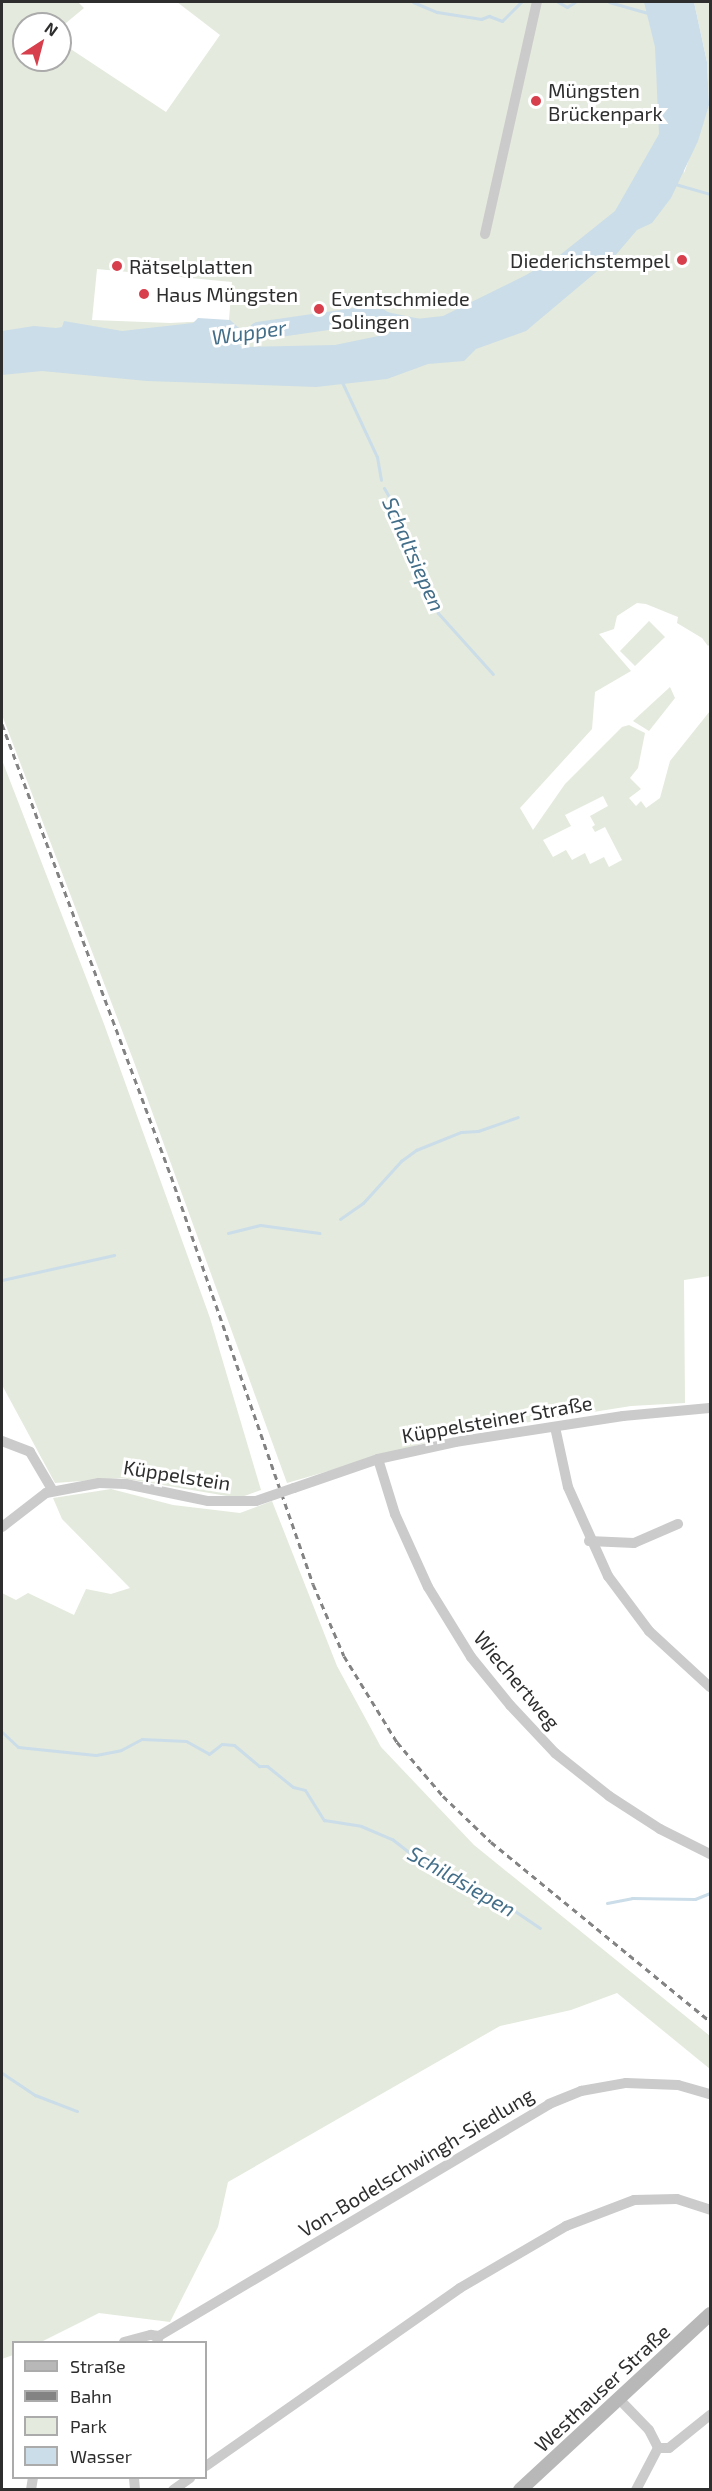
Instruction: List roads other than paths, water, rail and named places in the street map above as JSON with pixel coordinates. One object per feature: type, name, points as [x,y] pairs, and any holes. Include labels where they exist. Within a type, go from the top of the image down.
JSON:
[{"type":"main road","name":"Westhauser Straße","points":[[520,2490],[711,2314]]},
{"type":"street","points":[[485,234],[537,2]]},
{"type":"street","name":"Küppelsteiner Straße","points":[[294,1488],[378,1460],[456,1442],[711,1408]]},
{"type":"street","points":[[555,1427],[568,1487],[589,1541],[634,1614],[663,1646],[711,1687]]},
{"type":"street","points":[[2,1441],[30,1452],[44,1470],[53,1491]]},
{"type":"street","name":"Wiechertweg","points":[[378,1460],[399,1523],[428,1587],[471,1657],[503,1698],[555,1753],[609,1796],[660,1829],[711,1854]]},
{"type":"street","name":"Küppelstein","points":[[2,1527],[53,1491],[120,1483],[208,1501],[256,1501],[294,1488]]},
{"type":"street","points":[[589,1541],[634,1543],[678,1524]]},
{"type":"street","name":"Von-Bodelschwingh-Siedlung","points":[[129,2341],[138,2337],[158,2339],[549,2104],[581,2091],[626,2083],[678,2085],[711,2094]]},
{"type":"street","points":[[207,2465],[460,2288],[566,2226],[634,2200],[677,2199],[711,2210]]},
{"type":"street","points":[[619,2399],[649,2430],[658,2448]]},
{"type":"street","points":[[658,2448],[669,2448],[711,2415]]},
{"type":"street","points":[[636,2490],[658,2448]]},
{"type":"street","points":[[173,2490],[189,2479]]},
{"type":"water","points":[[644,2],[694,2],[707,62],[709,105],[698,141],[671,198],[652,223],[637,230],[614,257],[526,331],[476,349],[464,361],[428,364],[387,379],[316,387],[147,381],[42,371],[2,375],[2,331],[34,326],[56,328],[62,327],[64,321],[122,331],[193,323],[198,318],[230,320],[239,328],[281,327],[283,333],[239,345],[242,347],[335,345],[388,334],[397,323],[407,320],[443,316],[526,275],[560,255],[615,211],[659,134],[655,47]]},
{"type":"water","points":[[383,309],[398,318],[390,327],[354,322],[356,310]]},
{"type":"waterway","points":[[413,2],[437,12],[481,19],[489,16],[502,21],[521,2]]},
{"type":"waterway","points":[[558,2],[567,7],[575,2]]},
{"type":"waterway","points":[[609,2],[651,14]]},
{"type":"waterway","points":[[675,184],[710,194]]},
{"type":"waterway","name":"Wupper","points":[[258,331],[362,316],[420,328]]},
{"type":"waterway","name":"Schaltsiepen","points":[[342,382],[377,457],[381,480]]},
{"type":"waterway","name":"Schaltsiepen","points":[[384,488],[400,516],[438,613],[493,674]]},
{"type":"waterway","points":[[340,1219],[363,1203],[401,1161],[416,1150],[461,1132],[478,1131],[518,1117]]},
{"type":"waterway","points":[[228,1233],[260,1225],[319,1233]]},
{"type":"waterway","points":[[2,1280],[114,1255]]},
{"type":"waterway","name":"Schildsiepen","points":[[2,1732],[18,1747],[96,1755],[121,1750],[142,1739],[186,1741],[209,1754],[222,1744],[234,1745],[259,1766],[267,1766],[293,1787],[305,1790],[324,1820],[361,1826],[392,1839],[423,1863],[457,1882],[476,1885],[540,1928]]},
{"type":"waterway","name":"Schildsiepen","points":[[607,1903],[632,1898],[695,1899],[710,1893]]},
{"type":"waterway","points":[[2,2073],[35,2095],[77,2111]]},
{"type":"railway","points":[[2,724],[171,1176],[313,1584],[344,1656],[397,1742],[443,1796],[491,1842],[710,2021]]},
{"type":"place","name":"Müngsten Brückenpark","points":[[536,101]]},
{"type":"place","name":"Diederichstempel","points":[[682,260]]},
{"type":"place","name":"Rätselplatten","points":[[117,266]]},
{"type":"place","name":"Haus Müngsten","points":[[144,294]]},
{"type":"place","name":"Eventschmiede Solingen","points":[[319,309]]}]
